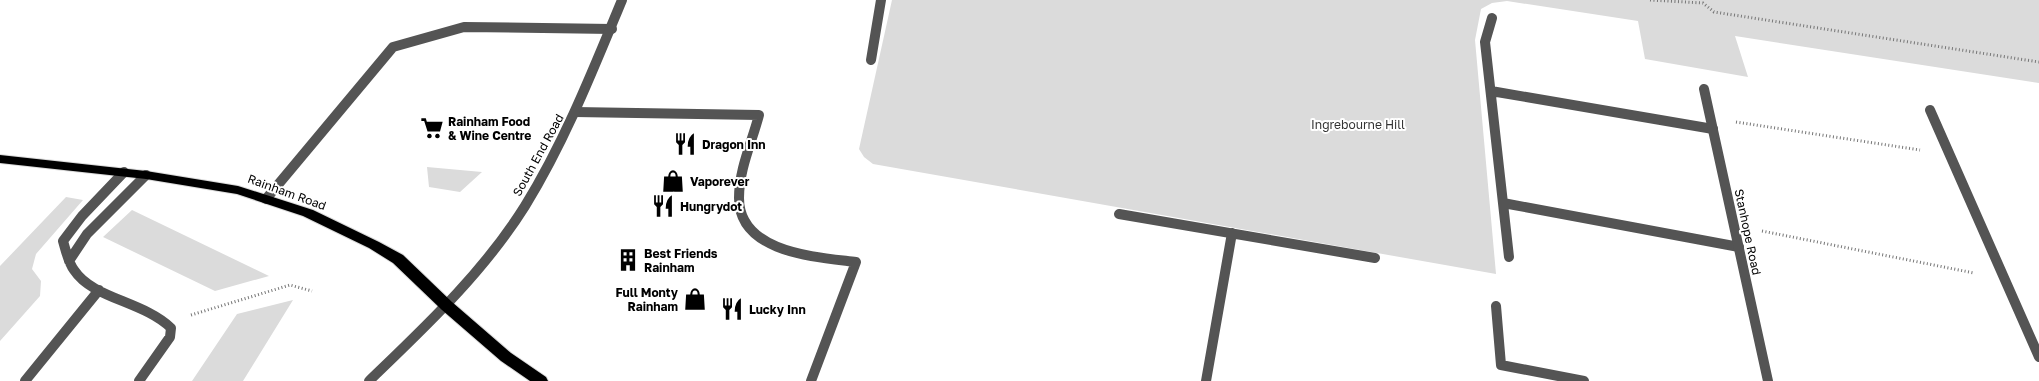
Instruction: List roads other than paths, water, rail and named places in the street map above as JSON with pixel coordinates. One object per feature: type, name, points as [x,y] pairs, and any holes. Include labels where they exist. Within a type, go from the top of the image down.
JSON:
[{"type":"main road","name":"Rainham Road","points":[[0,159],[124,172],[238,190],[308,213],[374,244],[398,259],[447,306],[506,356],[541,381]]},
{"type":"street","name":"South End Road","points":[[368,381],[447,306],[506,233],[525,205],[576,112],[612,29],[622,0]]},
{"type":"street","points":[[872,60],[881,0]]},
{"type":"street","points":[[1492,18],[1485,42],[1509,258]]},
{"type":"street","points":[[266,199],[393,47],[464,27],[612,29]]},
{"type":"street","name":"Stanhope Road","points":[[1704,89],[1768,381]]},
{"type":"street","points":[[1491,91],[1712,124]]},
{"type":"street","points":[[1930,110],[2039,357]]},
{"type":"street","points":[[576,112],[759,115],[742,178],[738,202],[745,225],[765,242],[796,254],[856,262],[811,381]]},
{"type":"street","points":[[124,172],[82,216],[63,241],[69,261],[77,274],[99,290],[144,309],[167,323],[171,328],[170,337],[139,381]]},
{"type":"street","points":[[69,261],[87,234],[146,175]]},
{"type":"street","points":[[1503,203],[1739,247]]},
{"type":"street","points":[[1119,214],[1375,258]]},
{"type":"street","points":[[1206,381],[1232,233]]},
{"type":"street","points":[[25,381],[99,290]]},
{"type":"street","points":[[1496,306],[1501,365],[1584,381]]},
{"type":"place","name":"Rainham Food & Wine Centre","points":[[432,128]]},
{"type":"place","name":"Dragon Inn","points":[[685,144]]},
{"type":"place","name":"Vaporever","points":[[673,181]]},
{"type":"place","name":"Hungrydot","points":[[663,206]]},
{"type":"place","name":"Best Friends Rainham","points":[[628,260]]},
{"type":"place","name":"Full Monty Rainham","points":[[695,299]]},
{"type":"place","name":"Lucky Inn","points":[[732,309]]},
{"type":"park label","name":"Ingrebourne Hill","points":[[1358,124]]}]
